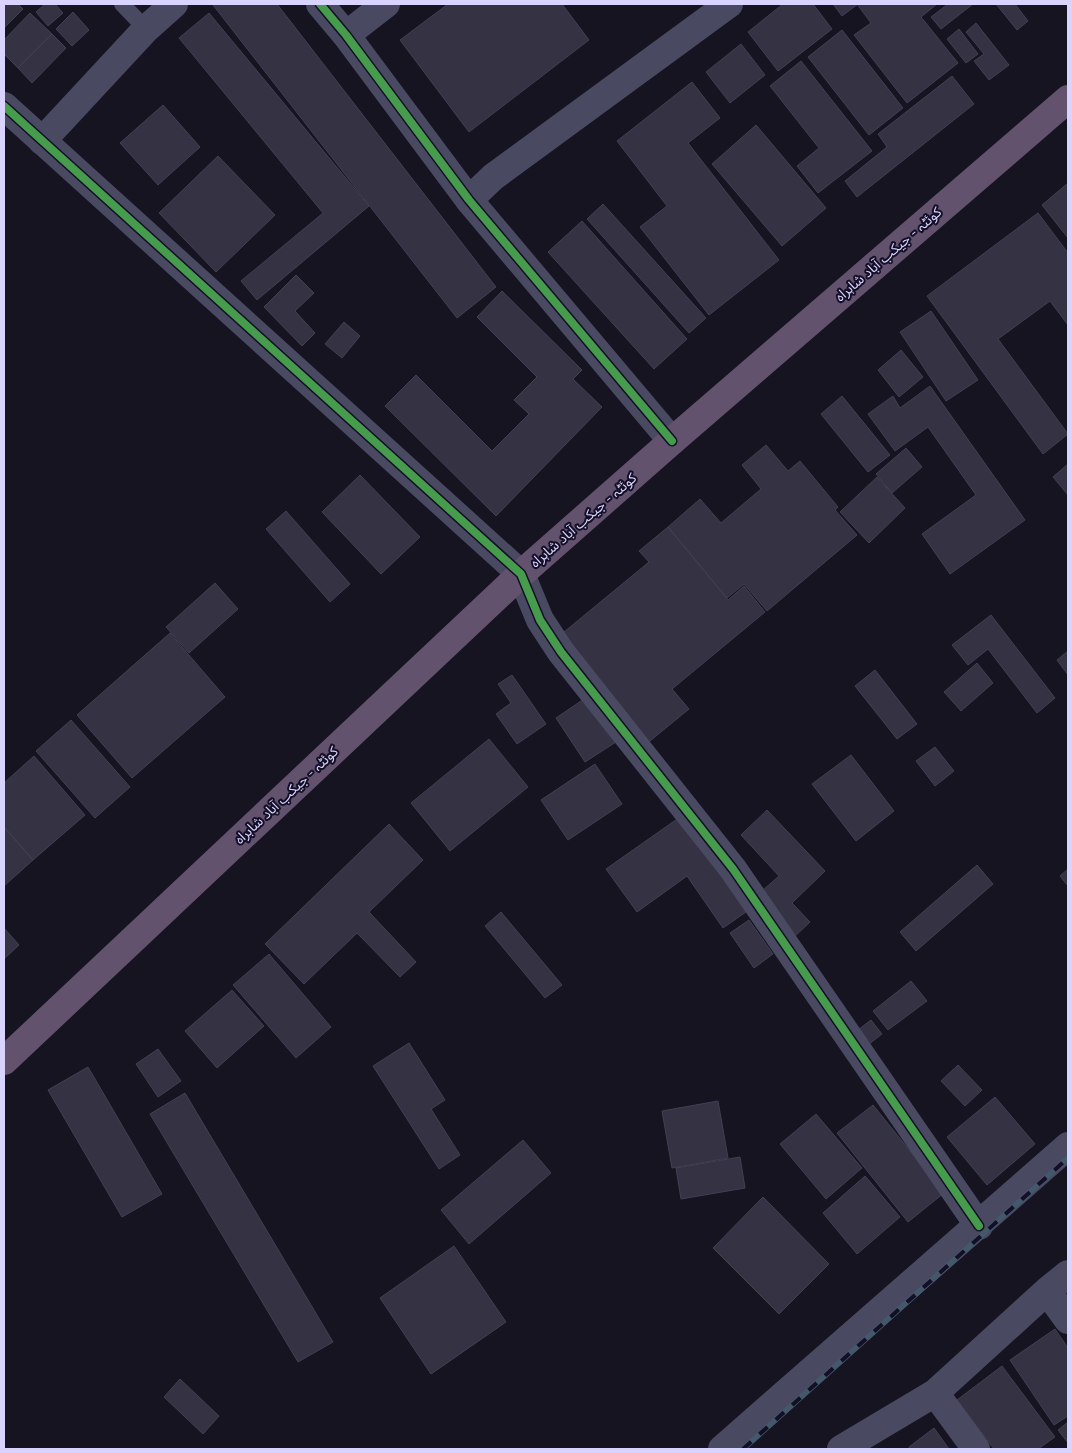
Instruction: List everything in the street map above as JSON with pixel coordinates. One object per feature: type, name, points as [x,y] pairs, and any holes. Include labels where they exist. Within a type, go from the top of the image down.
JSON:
[{"type":"highway","name":"کوئٹہ - جیکب آباد شاہراہ","points":[[4,1061],[521,574],[1068,99]]},
{"type":"street","points":[[42,141],[146,29],[174,4]]},
{"type":"street","points":[[320,4],[346,35],[469,200],[672,441]]},
{"type":"street","points":[[346,35],[386,4]]},
{"type":"street","points":[[469,200],[494,178],[729,4]]},
{"type":"street","points":[[4,106],[521,574],[540,620],[561,652],[733,869],[979,1226]]},
{"type":"street","points":[[722,1449],[979,1226],[1068,1146]]},
{"type":"street","points":[[841,1449],[935,1393],[1068,1274]]},
{"type":"street","points":[[1047,1291],[1068,1320]]},
{"type":"street","points":[[935,1393],[976,1449]]},
{"type":"lane","points":[[122,4],[146,29]]},
{"type":"building","points":[[4,4],[18,4],[23,9],[4,28]]},
{"type":"building","points":[[45,4],[55,4],[63,13],[48,26],[36,12]]},
{"type":"building","points":[[214,4],[277,4],[496,287],[457,318]]},
{"type":"building","points":[[448,4],[562,4],[589,40],[469,132],[400,40]]},
{"type":"building","points":[[783,4],[813,4],[832,29],[778,71],[748,32]]},
{"type":"building","points":[[833,4],[858,4],[842,16]]},
{"type":"building","points":[[857,4],[937,4],[921,17],[958,63],[907,103],[854,35],[871,23]]},
{"type":"building","points":[[948,4],[973,4],[941,29],[931,17]]},
{"type":"building","points":[[996,4],[1015,4],[1028,21],[1017,30]]},
{"type":"building","points":[[73,12],[89,30],[72,46],[56,29]]},
{"type":"building","points":[[30,13],[52,34],[18,68],[4,54],[4,40]]},
{"type":"building","points":[[209,13],[369,206],[257,300],[241,281],[323,213],[179,38]]},
{"type":"building","points":[[976,23],[1009,65],[989,80],[974,61],[984,54],[966,32]]},
{"type":"building","points":[[959,29],[978,54],[966,63],[947,39]]},
{"type":"building","points":[[842,30],[903,108],[869,135],[808,57]]},
{"type":"building","points":[[52,34],[66,48],[32,83],[18,68]]},
{"type":"building","points":[[741,44],[765,75],[730,103],[706,72]]},
{"type":"building","points":[[801,61],[872,151],[818,193],[797,166],[819,148],[770,86]]},
{"type":"building","points":[[952,76],[974,104],[857,197],[845,181],[887,147],[878,134]]},
{"type":"building","points":[[692,82],[720,118],[688,143],[779,260],[709,315],[640,227],[667,206],[617,141]]},
{"type":"building","points":[[163,105],[200,147],[158,185],[120,143]]},
{"type":"building","points":[[756,125],[826,208],[782,246],[712,164]]},
{"type":"building","points":[[218,156],[275,215],[216,272],[159,213]]},
{"type":"building","points":[[1068,183],[1068,238],[1042,205]]},
{"type":"building","points":[[603,204],[706,318],[689,333],[587,219]]},
{"type":"building","points":[[1038,213],[1068,253],[1068,325],[1050,301],[998,339],[1068,434],[1043,454],[927,296]]},
{"type":"building","points":[[582,221],[687,339],[654,369],[548,252]]},
{"type":"building","points":[[296,275],[314,293],[295,311],[315,333],[302,346],[264,307]]},
{"type":"building","points":[[502,291],[582,370],[573,379],[602,407],[496,516],[385,406],[416,375],[492,451],[529,414],[514,400],[537,377],[477,317]]},
{"type":"building","points":[[931,311],[978,380],[946,401],[900,332]]},
{"type":"building","points":[[344,322],[360,336],[342,358],[325,344]]},
{"type":"building","points":[[901,350],[923,377],[899,397],[878,370]]},
{"type":"building","points":[[930,386],[1025,520],[950,574],[922,534],[976,495],[928,427],[895,451],[868,414],[893,396],[900,408]]},
{"type":"building","points":[[842,396],[890,455],[868,472],[821,414]]},
{"type":"building","points":[[766,445],[788,471],[800,461],[838,507],[835,510],[857,535],[767,611],[744,584],[727,598],[668,527],[700,499],[721,523],[761,489],[742,465]]},
{"type":"building","points":[[906,448],[922,467],[892,493],[876,474]]},
{"type":"building","points":[[1068,464],[1068,495],[1053,477]]},
{"type":"building","points":[[360,475],[420,537],[381,574],[322,512]]},
{"type":"building","points":[[877,477],[905,508],[869,543],[840,512]]},
{"type":"building","points":[[286,511],[350,584],[330,602],[266,529]]},
{"type":"building","points":[[668,527],[728,600],[744,586],[765,612],[672,689],[689,709],[645,745],[558,637],[649,562],[639,551]]},
{"type":"building","points":[[215,583],[238,609],[189,653],[166,627]]},
{"type":"building","points":[[991,615],[1055,698],[1037,713],[988,649],[968,665],[952,645]]},
{"type":"building","points":[[170,633],[225,697],[132,778],[77,715]]},
{"type":"building","points":[[1068,651],[1068,675],[1057,660]]},
{"type":"building","points":[[977,663],[993,683],[961,711],[944,692]]},
{"type":"building","points":[[875,670],[917,724],[897,739],[855,686]]},
{"type":"building","points":[[512,675],[546,724],[517,744],[496,714],[511,703],[498,684]]},
{"type":"building","points":[[587,697],[616,742],[585,762],[556,718]]},
{"type":"building","points":[[71,720],[130,787],[95,818],[36,751]]},
{"type":"building","points":[[489,739],[528,787],[450,851],[411,803]]},
{"type":"building","points":[[935,747],[954,771],[935,786],[916,761]]},
{"type":"building","points":[[851,755],[894,811],[856,841],[812,784]]},
{"type":"building","points":[[34,756],[85,815],[33,860],[4,827],[4,783]]},
{"type":"building","points":[[595,764],[622,804],[568,840],[541,800]]},
{"type":"building","points":[[767,810],[825,871],[792,903],[810,922],[792,939],[754,898],[779,876],[741,835]]},
{"type":"building","points":[[680,817],[746,912],[723,928],[687,876],[637,912],[606,869]]},
{"type":"building","points":[[389,824],[423,860],[369,912],[416,962],[400,977],[357,933],[304,984],[265,944]]},
{"type":"building","points":[[4,827],[33,860],[4,886]]},
{"type":"building","points":[[977,865],[993,884],[916,951],[900,932]]},
{"type":"building","points":[[1068,869],[1068,886],[1060,876]]},
{"type":"building","points":[[501,912],[562,985],[545,998],[485,926]]},
{"type":"building","points":[[749,920],[773,954],[754,968],[730,933]]},
{"type":"building","points":[[4,928],[19,945],[4,959]]},
{"type":"building","points":[[269,954],[331,1027],[296,1058],[233,985]]},
{"type":"building","points":[[911,981],[927,1001],[888,1030],[873,1011]]},
{"type":"building","points":[[232,990],[264,1026],[217,1068],[185,1031]]},
{"type":"building","points":[[871,1020],[882,1034],[864,1048],[853,1034]]},
{"type":"building","points":[[409,1043],[445,1100],[431,1109],[460,1155],[439,1169],[373,1066]]},
{"type":"building","points":[[158,1049],[181,1081],[158,1097],[136,1064]]},
{"type":"building","points":[[958,1065],[982,1090],[965,1106],[941,1081]]},
{"type":"building","points":[[88,1067],[162,1194],[122,1217],[48,1090]]},
{"type":"building","points":[[185,1093],[333,1342],[298,1362],[150,1114]]},
{"type":"building","points":[[995,1097],[1035,1144],[987,1185],[947,1137]]},
{"type":"building","points":[[718,1101],[728,1158],[672,1168],[662,1111]]},
{"type":"building","points":[[873,1105],[944,1193],[908,1222],[837,1133]]},
{"type":"building","points":[[816,1114],[862,1168],[826,1199],[780,1144]]},
{"type":"building","points":[[523,1140],[551,1173],[469,1244],[441,1210]]},
{"type":"building","points":[[740,1157],[745,1188],[681,1199],[676,1168]]},
{"type":"building","points":[[865,1176],[900,1217],[857,1254],[823,1213]]},
{"type":"building","points":[[763,1197],[829,1264],[779,1314],[713,1248]]},
{"type":"building","points":[[454,1246],[506,1322],[431,1374],[380,1298]]},
{"type":"building","points":[[1055,1329],[1068,1348],[1068,1416],[1054,1425],[1010,1360]]},
{"type":"building","points":[[1002,1366],[1055,1437],[1038,1449],[994,1449],[957,1400]]},
{"type":"building","points":[[180,1379],[219,1416],[203,1434],[164,1397]]},
{"type":"building","points":[[1068,1422],[1068,1443],[1058,1430]]},
{"type":"building","points":[[934,1428],[949,1449],[910,1449],[909,1447]]},
{"type":"railway","points":[[743,1449],[1068,1158]]},
{"type":"cycle path","points":[[320,4],[346,35],[469,200],[672,441]]},
{"type":"cycle path","points":[[4,106],[521,574],[540,620],[561,652],[733,869],[979,1226]]}]
